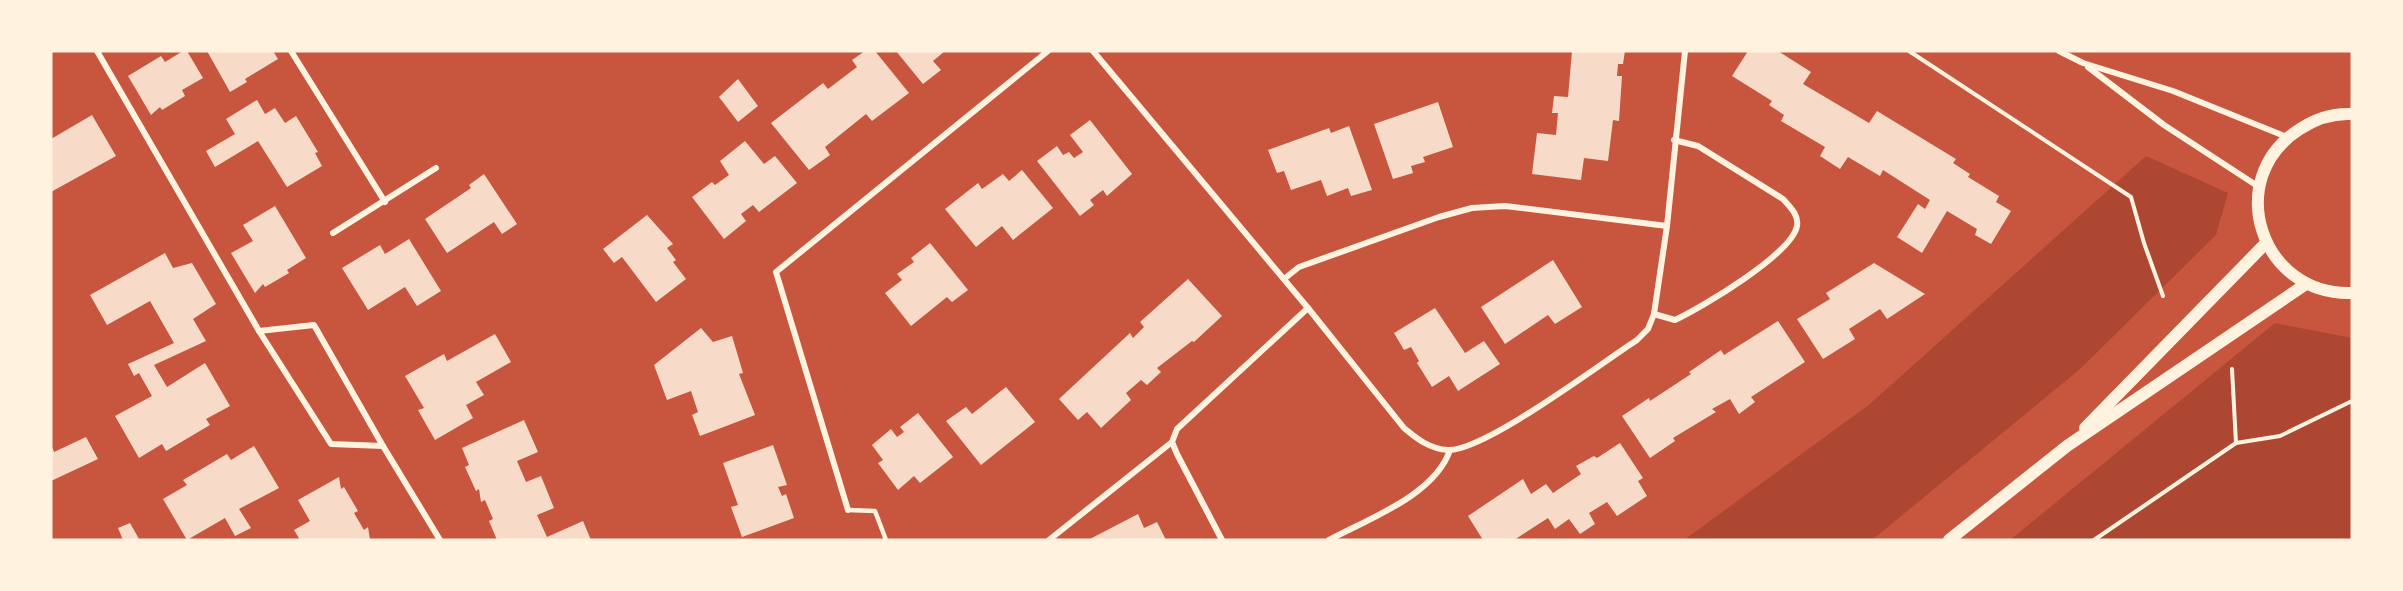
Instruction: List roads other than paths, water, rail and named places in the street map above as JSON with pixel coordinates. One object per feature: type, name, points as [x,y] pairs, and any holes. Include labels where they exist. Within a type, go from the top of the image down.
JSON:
[{"type":"main road","points":[[2352,114],[2341,113],[2312,121],[2287,137],[2268,160],[2259,187],[2258,215],[2266,243],[2282,266],[2306,284],[2335,294],[2352,293]]},
{"type":"main road","points":[[2067,446],[2266,243]]},
{"type":"main road","points":[[1949,540],[2067,446],[2306,284]]},
{"type":"street","points":[[97,51],[259,331],[331,444],[383,446]]},
{"type":"street","points":[[291,51],[385,202]]},
{"type":"street","points":[[848,510],[777,273],[1048,51]]},
{"type":"street","points":[[1093,51],[1308,308],[1404,428],[1418,440],[1435,448],[1450,450],[1467,447],[1509,425],[1637,340],[1648,329],[1654,314],[1666,226],[1684,51]]},
{"type":"street","points":[[2059,51],[2083,63],[2173,91],[2287,137]]},
{"type":"street","points":[[2083,63],[2164,125],[2259,187]]},
{"type":"street","points":[[1654,314],[1675,320],[1696,311],[1780,253],[1791,240],[1798,225],[1794,211],[1783,199],[1698,146],[1674,140]]},
{"type":"street","points":[[333,233],[436,168]]},
{"type":"street","points":[[1284,279],[1299,267],[1439,217],[1472,208],[1505,206],[1666,226]]},
{"type":"street","points":[[1049,540],[1172,442],[1177,429],[1186,418],[1308,308]]},
{"type":"street","points":[[259,331],[314,325],[440,540]]},
{"type":"street","points":[[1172,442],[1222,540]]},
{"type":"street","points":[[1329,540],[1412,496],[1446,463],[1450,450]]},
{"type":"lane","points":[[848,510],[874,511],[886,540]]}]
